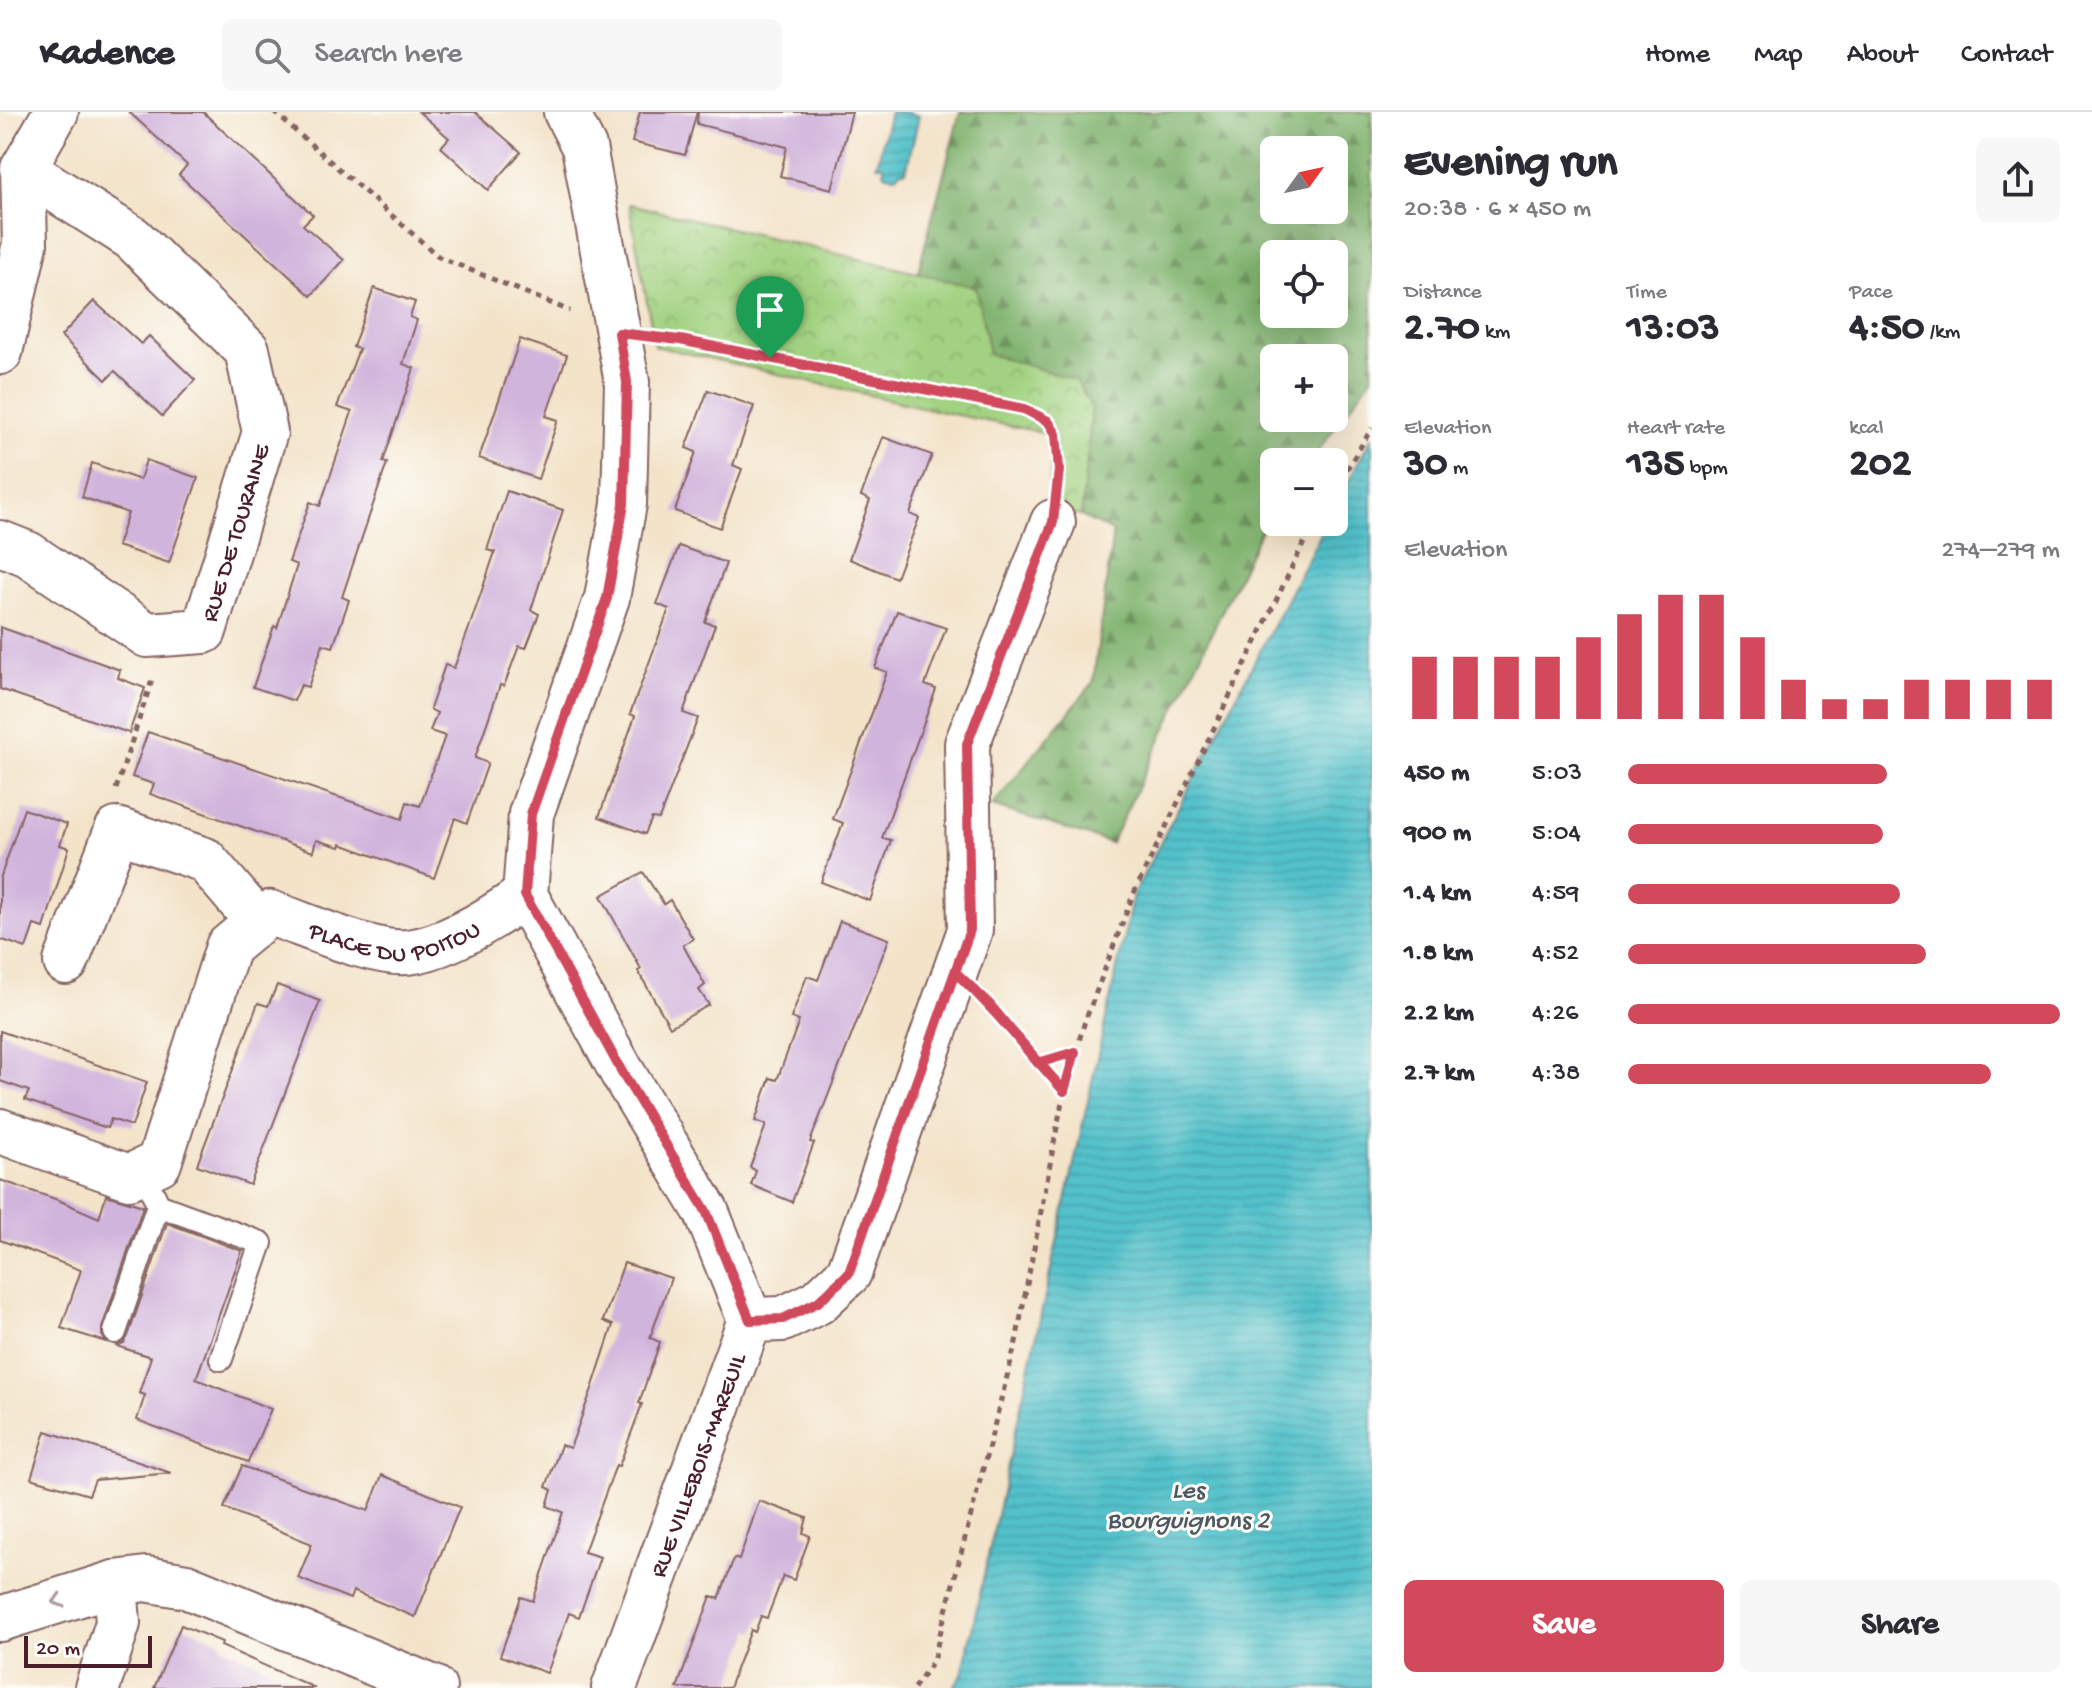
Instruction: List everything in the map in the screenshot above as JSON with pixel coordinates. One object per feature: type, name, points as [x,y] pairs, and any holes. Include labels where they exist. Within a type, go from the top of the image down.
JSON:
[{"type":"street","points":[[0,352],[25,244],[23,169],[56,112]]},
{"type":"street","points":[[566,112],[584,147],[627,382],[624,504],[607,598],[531,814],[525,895],[622,1072],[706,1211],[750,1320]]},
{"type":"street","name":"RUE DE TOURAINE","points":[[0,543],[28,554],[147,635],[204,631],[265,432],[247,350],[132,238],[23,169]]},
{"type":"street","name":"RUE VILLEBOIS-MAREUIL","points":[[614,1688],[750,1320],[783,1319],[818,1302],[849,1273],[970,930],[967,744],[1053,522]]},
{"type":"street","points":[[0,1131],[151,1187],[228,947],[258,922],[205,860],[117,830],[66,962]]},
{"type":"street","name":"PLACE DU POITOU","points":[[258,922],[270,913],[372,947],[407,952],[487,922],[525,895]]},
{"type":"street","points":[[0,1619],[115,1583],[146,1579],[186,1586],[434,1688]]},
{"type":"street","points":[[97,1688],[118,1623],[115,1583]]},
{"type":"lane","points":[[115,1332],[151,1187],[261,1243],[221,1359]]},
{"type":"path","points":[[274,112],[439,257],[515,286],[619,333],[680,340],[1024,409],[1048,421],[1056,434],[1059,470],[1053,522]]},
{"type":"path","points":[[1348,467],[1372,428]]},
{"type":"path","points":[[914,1688],[933,1661],[993,1434],[1016,1342],[1064,1091],[1075,1052],[1133,895],[1307,536]]},
{"type":"path","points":[[117,830],[112,800],[168,634]]},
{"type":"path","points":[[955,972],[990,1005],[1064,1091]]},
{"type":"path","points":[[1038,1063],[1075,1052]]},
{"type":"green space","points":[[960,112],[1372,112],[1372,377],[1348,410],[1348,344],[1260,344],[1260,432],[1332,432],[1320,448],[1260,448],[1260,532],[1111,843],[992,806],[1093,683],[1113,532],[1081,516],[1092,408],[1075,380],[989,354],[918,272]]},
{"type":"green space","points":[[629,204],[976,287],[989,354],[1076,380],[1092,408],[1081,516],[1048,508],[1052,444],[1045,433],[655,346]]},
{"type":"water","points":[[890,112],[919,116],[906,171],[896,176],[887,175],[884,165],[877,165]]},
{"type":"water","name":"Les Bourguignons 2","points":[[1372,436],[1372,1688],[953,1688],[962,1675],[1133,895],[1320,536],[1348,536],[1348,482]]},
{"type":"building","points":[[129,112],[203,112],[313,215],[303,225],[344,260],[311,296],[179,175],[187,165]]},
{"type":"building","points":[[419,112],[475,112],[521,152],[488,190],[441,147],[449,138]]},
{"type":"building","points":[[640,112],[697,112],[685,155],[632,142]]},
{"type":"building","points":[[698,112],[852,112],[832,189],[780,176],[787,147],[697,124]]},
{"type":"building","points":[[374,288],[415,302],[410,317],[417,320],[403,364],[414,368],[383,462],[387,463],[342,597],[349,600],[333,647],[323,644],[308,687],[301,685],[294,701],[253,687],[274,626],[277,628],[297,565],[289,562],[310,502],[320,506],[352,412],[337,407],[359,349],[353,347]]},
{"type":"building","points":[[94,301],[141,344],[149,336],[195,380],[162,416],[115,371],[106,380],[61,336]]},
{"type":"building","points":[[520,339],[567,355],[546,416],[558,420],[538,479],[479,458]]},
{"type":"building","points":[[708,390],[754,406],[733,465],[742,469],[720,528],[675,511],[696,452],[686,448]]},
{"type":"building","points":[[883,437],[932,455],[910,514],[919,518],[896,578],[849,559],[870,500],[861,496]]},
{"type":"building","points":[[146,460],[198,478],[169,563],[117,546],[128,513],[82,497],[92,463],[140,480]]},
{"type":"building","points":[[507,491],[563,510],[531,610],[539,614],[526,648],[519,646],[504,686],[500,685],[475,758],[488,763],[467,823],[455,818],[434,878],[341,844],[340,847],[316,840],[313,852],[150,794],[154,784],[132,777],[148,732],[402,819],[407,802],[420,806],[445,736],[430,731],[437,713],[430,709],[445,665],[454,668],[469,628],[495,552],[487,550]]},
{"type":"building","points":[[679,546],[726,563],[705,622],[715,625],[683,713],[698,718],[659,819],[652,818],[645,834],[599,817],[635,716],[630,714],[669,609],[657,604]]},
{"type":"building","points":[[897,611],[946,628],[925,685],[936,689],[882,838],[891,840],[870,901],[821,882],[843,823],[833,819],[887,672],[875,668]]},
{"type":"building","points":[[0,627],[120,670],[118,678],[145,688],[129,733],[0,689]]},
{"type":"building","points":[[24,809],[67,824],[60,845],[69,848],[44,928],[34,925],[26,948],[0,939],[0,879]]},
{"type":"building","points":[[643,872],[664,904],[670,900],[693,939],[683,945],[705,985],[699,990],[709,1005],[670,1027],[601,896]]},
{"type":"building","points":[[840,921],[889,939],[810,1142],[814,1143],[792,1202],[751,1185],[756,1171],[750,1167],[766,1125],[755,1121],[770,1078],[777,1080],[799,1021],[791,1018],[807,976],[818,980]]},
{"type":"building","points":[[277,985],[320,1001],[250,1185],[197,1165],[258,1003],[268,1006]]},
{"type":"building","points":[[0,1031],[147,1082],[132,1126],[111,1119],[107,1128],[25,1100],[29,1091],[0,1081]]},
{"type":"building","points":[[0,1180],[99,1218],[106,1195],[143,1206],[102,1328],[106,1342],[61,1328],[81,1270],[0,1240]]},
{"type":"building","points":[[167,1223],[242,1251],[196,1379],[271,1409],[248,1462],[137,1420],[145,1395],[139,1393],[151,1357],[117,1346],[124,1343],[128,1336]]},
{"type":"building","points":[[624,1263],[671,1278],[650,1338],[660,1342],[639,1403],[642,1404],[584,1552],[600,1557],[579,1617],[569,1613],[547,1673],[500,1656],[521,1597],[533,1601],[563,1512],[547,1506],[552,1490],[546,1487],[561,1445],[570,1448],[593,1386],[613,1325],[603,1321]]},
{"type":"building","points":[[46,1431],[171,1473],[95,1480],[89,1495],[31,1478]]},
{"type":"building","points":[[242,1466],[368,1511],[382,1475],[460,1507],[415,1617],[353,1591],[350,1599],[298,1578],[312,1544],[224,1508]]},
{"type":"building","points":[[759,1501],[807,1518],[803,1533],[810,1536],[794,1580],[783,1576],[767,1618],[761,1616],[755,1632],[751,1630],[729,1688],[677,1688],[711,1596],[719,1599],[734,1558],[739,1560]]},
{"type":"building","points":[[181,1625],[222,1642],[221,1646],[315,1688],[154,1688]]},
{"type":"route","points":[[770,358],[680,340],[619,333],[627,382],[624,504],[607,598],[531,814],[525,895],[622,1072],[706,1211],[750,1320],[783,1319],[818,1302],[849,1273],[955,972],[990,1005],[1038,1063],[1064,1091],[1075,1052],[1038,1063],[990,1005],[955,972],[970,930],[967,744],[1053,522],[1059,470],[1056,434],[1048,421],[1024,409],[770,358]]}]
